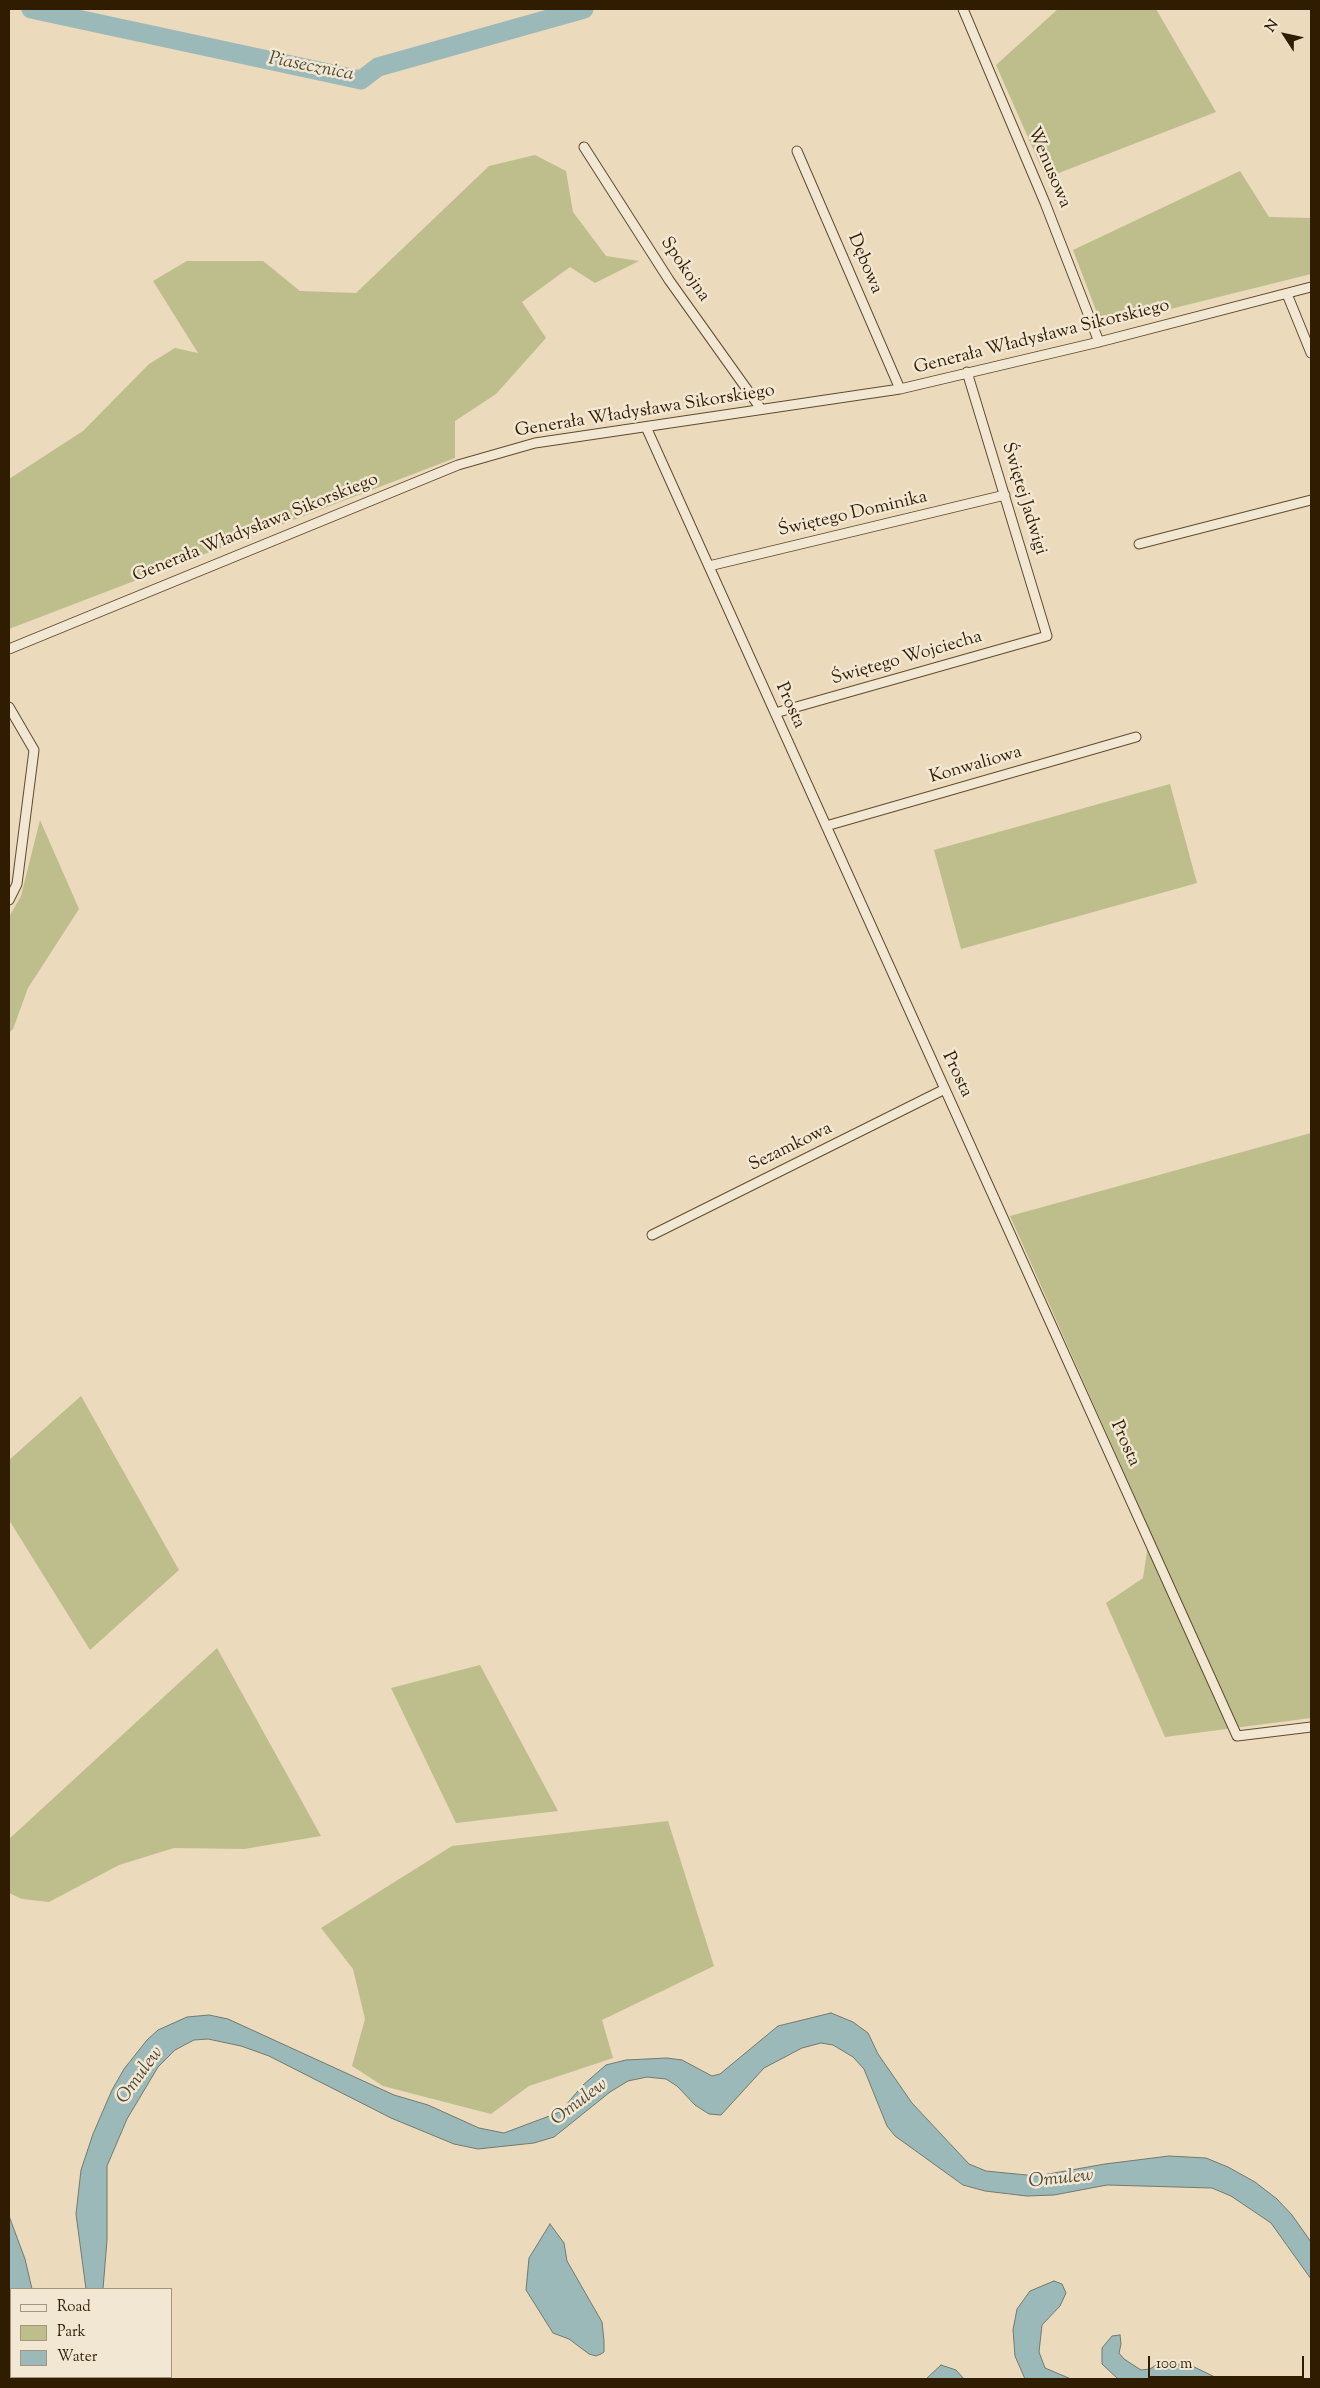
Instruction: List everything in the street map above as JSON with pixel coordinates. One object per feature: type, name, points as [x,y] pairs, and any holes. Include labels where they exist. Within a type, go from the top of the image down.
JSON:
[{"type":"street","name":"Wenusowa","points":[[963,9],[1045,203],[1099,342]]},
{"type":"street","name":"Spokojna","points":[[584,147],[669,280],[761,409]]},
{"type":"street","name":"Dębowa","points":[[797,151],[900,389]]},
{"type":"street","name":"Generała Władysława Sikorskiego","points":[[9,649],[79,618],[458,465],[535,444],[900,389],[1099,342],[1311,287]]},
{"type":"street","points":[[1287,294],[1311,353]]},
{"type":"street","name":"Świętej Jadwigi","points":[[967,372],[1047,636]]},
{"type":"street","name":"Prosta","points":[[646,427],[1237,1736],[1311,1727]]},
{"type":"street","name":"Świętego Dominika","points":[[709,566],[1005,496]]},
{"type":"street","points":[[1139,544],[1311,500]]},
{"type":"street","name":"Świętego Wojciecha","points":[[775,714],[1047,636]]},
{"type":"street","points":[[9,707],[34,750],[17,884],[9,900]]},
{"type":"street","name":"Konwaliowa","points":[[826,826],[1136,737]]},
{"type":"street","name":"Sezamkowa","points":[[652,1235],[945,1090]]},
{"type":"green space","points":[[1058,9],[1156,9],[1216,112],[1046,178],[996,65]]},
{"type":"green space","points":[[535,155],[566,171],[573,212],[606,256],[639,261],[595,283],[570,267],[522,302],[546,338],[496,394],[455,421],[455,458],[9,629],[9,479],[83,431],[149,364],[175,348],[198,353],[153,281],[187,261],[263,261],[300,291],[356,293],[489,166]]},
{"type":"green space","points":[[1240,171],[1269,217],[1311,218],[1311,274],[1102,326],[1073,250]]},
{"type":"green space","points":[[1170,784],[1197,883],[961,949],[934,850]]},
{"type":"green space","points":[[40,820],[79,909],[28,988],[13,1029],[9,1033],[9,917],[21,896]]},
{"type":"green space","points":[[1311,1133],[1311,1718],[1165,1737],[1106,1603],[1143,1578],[1150,1531],[1010,1216]]},
{"type":"green space","points":[[81,1396],[179,1570],[90,1650],[9,1520],[9,1460]]},
{"type":"green space","points":[[217,1648],[321,1836],[244,1849],[174,1848],[119,1865],[49,1902],[22,1899],[9,1893],[9,1839]]},
{"type":"green space","points":[[480,1665],[558,1811],[456,1823],[391,1688]]},
{"type":"green space","points":[[668,1821],[714,1966],[602,2020],[613,2058],[529,2086],[491,2114],[383,2086],[352,2066],[365,2019],[353,1969],[321,1928],[452,1846]]},
{"type":"water","name":"Omulew","points":[[831,2013],[853,2022],[868,2033],[878,2054],[912,2103],[969,2164],[986,2171],[1037,2176],[1105,2164],[1169,2156],[1206,2158],[1228,2167],[1255,2182],[1277,2199],[1292,2215],[1311,2242],[1311,2279],[1271,2223],[1231,2196],[1212,2188],[1107,2185],[1054,2195],[1027,2196],[985,2191],[963,2185],[895,2136],[887,2126],[864,2069],[853,2057],[833,2045],[821,2043],[802,2048],[764,2068],[721,2115],[709,2114],[695,2105],[677,2086],[666,2079],[647,2077],[628,2081],[610,2092],[554,2137],[534,2143],[478,2149],[454,2144],[391,2118],[269,2056],[241,2046],[208,2039],[194,2040],[175,2050],[158,2067],[127,2119],[107,2166],[107,2240],[103,2288],[86,2288],[76,2214],[81,2170],[93,2134],[112,2090],[124,2069],[147,2040],[158,2030],[187,2017],[209,2015],[228,2019],[394,2095],[428,2105],[479,2128],[504,2133],[560,2112],[583,2085],[606,2065],[626,2060],[667,2058],[682,2060],[712,2076],[720,2074],[778,2026]]},
{"type":"water","points":[[9,2216],[25,2259],[32,2288],[10,2288],[10,2294]]},
{"type":"water","points":[[550,2224],[564,2243],[567,2261],[602,2322],[604,2352],[596,2356],[589,2354],[569,2339],[553,2333],[526,2290],[529,2258]]},
{"type":"water","points":[[1054,2281],[1062,2284],[1066,2293],[1060,2306],[1042,2325],[1039,2352],[1045,2368],[1071,2379],[1025,2379],[1015,2356],[1013,2330],[1017,2309],[1030,2291]]},
{"type":"water","points":[[1120,2335],[1119,2353],[1124,2359],[1141,2370],[1150,2369],[1156,2365],[1188,2364],[1219,2379],[1118,2379],[1102,2364],[1102,2348],[1112,2336]]},
{"type":"water","points":[[941,2365],[956,2370],[964,2379],[926,2379]]},
{"type":"waterway","name":"Piasecznica","points":[[31,9],[361,80],[378,67],[584,9]]}]
